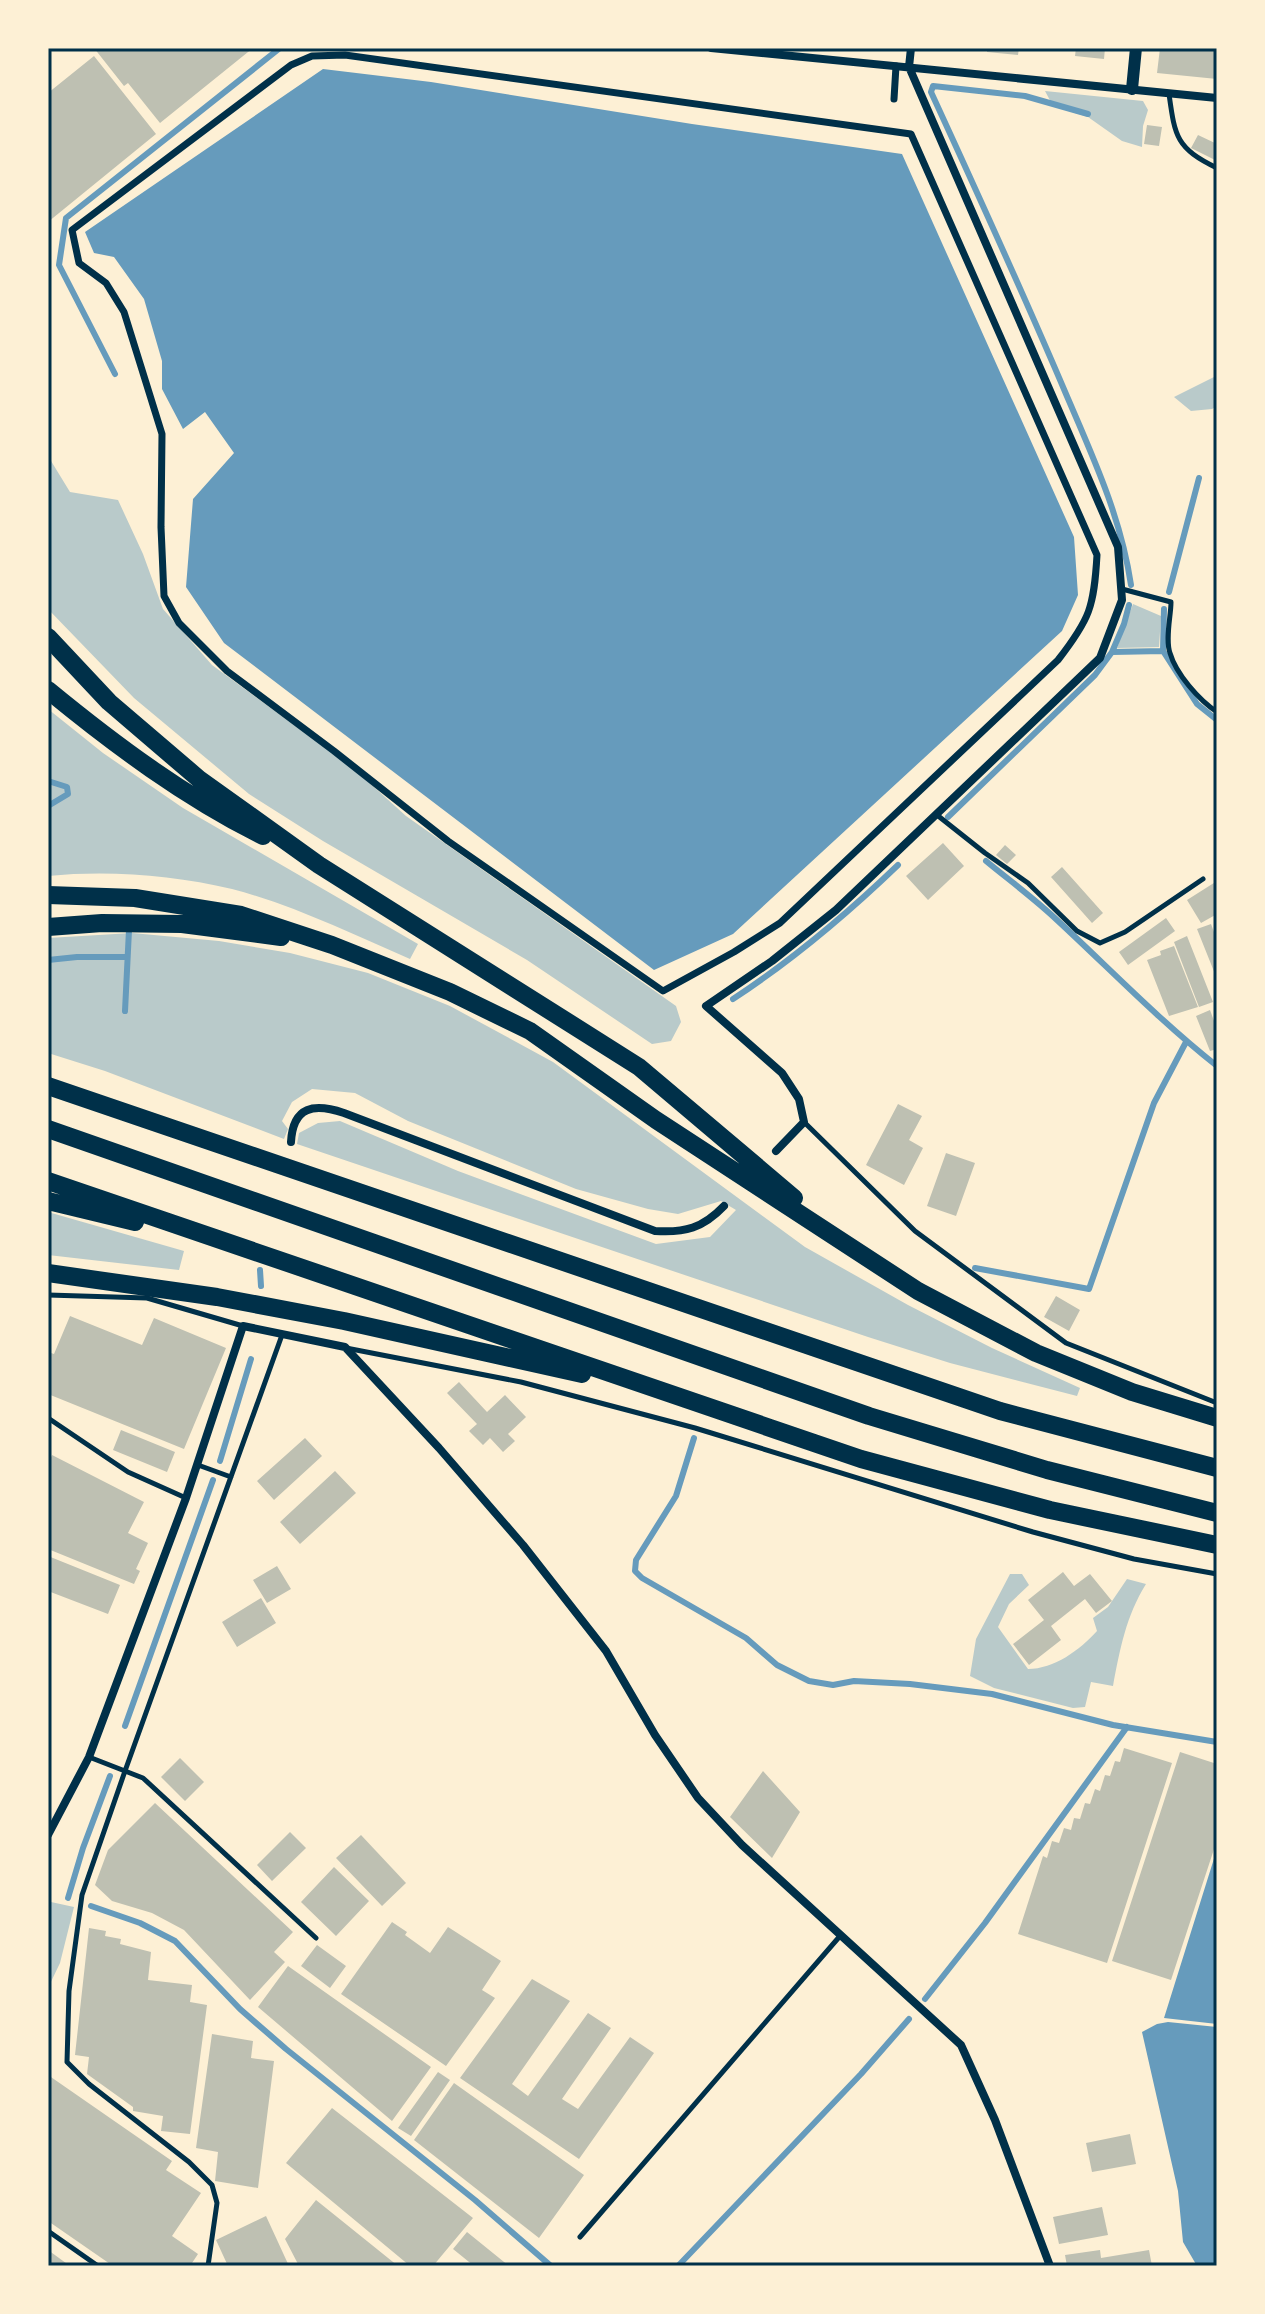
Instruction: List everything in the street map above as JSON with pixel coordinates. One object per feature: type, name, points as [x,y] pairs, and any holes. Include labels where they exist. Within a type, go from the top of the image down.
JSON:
[{"type":"highway","points":[[48,637],[109,702],[199,779],[319,865],[639,1067],[854,1248]]},
{"type":"highway","points":[[48,690],[111,741],[222,816],[319,865]]},
{"type":"highway","points":[[48,895],[135,898],[241,915],[332,945],[450,992],[530,1031],[656,1120],[918,1291],[1036,1353],[1132,1392],[1217,1418]]},
{"type":"highway","points":[[48,927],[102,923],[182,924],[332,945]]},
{"type":"highway","points":[[48,1086],[1000,1411],[1217,1468]]},
{"type":"highway","points":[[48,1129],[869,1416],[1047,1470],[1217,1513]]},
{"type":"highway","points":[[48,1181],[861,1459],[1050,1510],[1217,1545]]},
{"type":"highway","points":[[48,1201],[248,1249]]},
{"type":"highway","points":[[48,1273],[198,1294],[344,1321],[682,1398]]},
{"type":"street","points":[[711,48],[1217,98]]},
{"type":"street","points":[[776,1151],[804,1122],[799,1099],[782,1073],[706,1006],[772,961],[836,910],[1100,658],[1122,600],[1118,547],[909,67],[911,48]]},
{"type":"street","points":[[1132,89],[1136,48]]},
{"type":"street","points":[[345,55],[911,134],[1097,555],[1095,597],[1081,631],[1058,660],[780,923],[663,991],[448,841],[227,671],[179,623],[164,596],[162,434],[124,312],[106,283],[79,263],[72,230],[291,65],[312,56],[345,55]]},
{"type":"street","points":[[894,99],[896,66]]},
{"type":"street","points":[[291,1142],[292,1127],[298,1114],[327,1108],[655,1231],[696,1229],[724,1206]]},
{"type":"street","points":[[48,1835],[89,1757],[186,1498],[243,1326],[345,1347],[523,1545],[597,1639],[655,1735],[698,1798],[742,1845],[961,2045],[995,2120],[1050,2266]]},
{"type":"lane","points":[[1169,93],[1174,130],[1191,155],[1217,168]]},
{"type":"lane","points":[[1121,589],[1171,602],[1169,651],[1183,677],[1217,712]]},
{"type":"lane","points":[[936,814],[1028,883],[1077,931],[1100,943],[1125,932],[1203,879]]},
{"type":"lane","points":[[804,1122],[915,1231],[1066,1343],[1217,1403]]},
{"type":"lane","points":[[48,1295],[147,1298],[243,1326]]},
{"type":"lane","points":[[208,2266],[217,2203],[212,2185],[189,2162],[89,2084],[67,2062],[69,1991],[82,1895],[282,1335]]},
{"type":"lane","points":[[345,1347],[521,1382],[695,1428],[1033,1532],[1134,1559],[1217,1574]]},
{"type":"lane","points":[[48,1418],[128,1472],[186,1498]]},
{"type":"lane","points":[[197,1465],[231,1477]]},
{"type":"lane","points":[[89,1757],[143,1778],[316,1938]]},
{"type":"lane","points":[[580,2237],[841,1935]]},
{"type":"lane","points":[[48,2231],[98,2266]]},
{"type":"shaded area","points":[[1045,91],[1143,101],[1148,110],[1142,147],[1122,141],[1088,117],[1053,106]]},
{"type":"shaded area","points":[[1214,377],[1217,380],[1217,406],[1212,409],[1191,411],[1174,397]]},
{"type":"shaded area","points":[[48,456],[70,492],[118,500],[143,554],[163,609],[212,665],[354,769],[406,816],[676,1006],[681,1022],[671,1041],[652,1044],[527,960],[323,841],[249,794],[134,698],[48,609]]},
{"type":"shaded area","points":[[1133,604],[1161,616],[1159,647],[1117,648]]},
{"type":"shaded area","points":[[48,709],[103,753],[183,808],[418,944],[410,959],[300,912],[232,889],[140,875],[48,876]]},
{"type":"shaded area","points":[[132,933],[219,941],[290,953],[368,973],[450,1006],[553,1062],[805,1247],[908,1305],[1080,1388],[1077,1396],[950,1363],[868,1337],[297,1144],[299,1133],[318,1123],[340,1121],[458,1171],[656,1244],[710,1237],[736,1210],[721,1201],[678,1214],[576,1189],[408,1121],[355,1093],[312,1089],[292,1102],[282,1121],[288,1129],[284,1139],[105,1071],[48,1053],[48,938]]},
{"type":"shaded area","points":[[48,1212],[184,1251],[179,1270],[48,1255]]},
{"type":"shaded area","points":[[1010,1574],[1022,1574],[1029,1585],[1009,1604],[998,1627],[1028,1669],[1057,1662],[1083,1645],[1097,1631],[1093,1618],[1108,1607],[1127,1579],[1146,1584],[1129,1621],[1113,1686],[1091,1682],[1085,1707],[1073,1708],[994,1688],[970,1676],[976,1639]]},
{"type":"shaded area","points":[[51,1902],[74,1907],[60,1963],[48,1988],[48,1906]]},
{"type":"water","points":[[323,69],[431,82],[902,154],[1074,537],[1078,595],[1062,631],[733,934],[654,970],[224,643],[186,587],[193,499],[234,453],[205,412],[183,429],[162,389],[162,361],[144,299],[114,257],[94,253],[85,232]]},
{"type":"water","points":[[1217,1849],[1217,2024],[1164,2018]]},
{"type":"water","points":[[1168,2022],[1217,2027],[1217,2266],[1197,2266],[1183,2242],[1178,2191],[1142,2032]]},
{"type":"building","points":[[94,48],[253,48],[160,123],[128,83],[124,86]]},
{"type":"building","points":[[987,48],[1019,48],[1018,55],[987,52]]},
{"type":"building","points":[[1076,48],[1105,48],[1104,59],[1075,56]]},
{"type":"building","points":[[1160,48],[1217,48],[1217,79],[1157,73]]},
{"type":"building","points":[[94,56],[156,134],[48,222],[48,93]]},
{"type":"building","points":[[1147,125],[1162,127],[1159,146],[1144,144]]},
{"type":"building","points":[[1198,135],[1217,144],[1217,161],[1191,148]]},
{"type":"building","points":[[943,843],[964,866],[928,900],[906,876]]},
{"type":"building","points":[[1005,845],[1016,855],[1007,864],[996,855]]},
{"type":"building","points":[[1062,867],[1103,913],[1092,923],[1051,877]]},
{"type":"building","points":[[1217,881],[1217,914],[1201,923],[1187,900]]},
{"type":"building","points":[[1166,918],[1175,931],[1128,965],[1119,952]]},
{"type":"building","points":[[1211,924],[1217,940],[1217,979],[1197,929]]},
{"type":"building","points":[[1187,936],[1213,1002],[1199,1007],[1174,942]]},
{"type":"building","points":[[1174,946],[1198,1007],[1169,1016],[1147,960]]},
{"type":"building","points":[[1210,1010],[1217,1029],[1217,1049],[1210,1051],[1196,1016]]},
{"type":"building","points":[[898,1104],[922,1116],[909,1140],[923,1148],[904,1185],[866,1165]]},
{"type":"building","points":[[946,1153],[975,1163],[956,1216],[927,1206]]},
{"type":"building","points":[[1056,1296],[1080,1310],[1069,1331],[1044,1317]]},
{"type":"building","points":[[70,1316],[142,1345],[154,1318],[226,1348],[184,1449],[48,1394],[48,1352],[54,1354]]},
{"type":"building","points":[[459,1382],[487,1412],[505,1395],[526,1417],[508,1434],[515,1441],[503,1452],[490,1438],[483,1445],[469,1431],[477,1424],[447,1393]]},
{"type":"building","points":[[121,1430],[175,1452],[167,1472],[113,1450]]},
{"type":"building","points":[[305,1438],[322,1456],[274,1500],[257,1481]]},
{"type":"building","points":[[52,1455],[144,1502],[128,1533],[148,1543],[136,1569],[140,1571],[134,1584],[48,1549],[48,1464]]},
{"type":"building","points":[[335,1471],[356,1493],[300,1544],[280,1522]]},
{"type":"building","points":[[48,1556],[120,1585],[108,1614],[48,1591]]},
{"type":"building","points":[[277,1566],[291,1589],[267,1603],[253,1580]]},
{"type":"building","points":[[1063,1572],[1074,1586],[1090,1574],[1112,1601],[1096,1613],[1085,1599],[1051,1626],[1061,1640],[1029,1665],[1013,1644],[1044,1620],[1028,1600]]},
{"type":"building","points":[[261,1598],[276,1623],[237,1647],[222,1622]]},
{"type":"building","points":[[1124,1748],[1172,1763],[1107,1963],[1018,1934],[1043,1856],[1047,1858],[1052,1841],[1059,1843],[1064,1828],[1071,1830],[1074,1818],[1080,1819],[1085,1803],[1090,1804],[1095,1789],[1100,1791],[1105,1775],[1110,1776],[1115,1761],[1120,1762]]},
{"type":"building","points":[[1180,1752],[1217,1764],[1217,1840],[1171,1980],[1112,1961]]},
{"type":"building","points":[[180,1758],[204,1782],[185,1801],[161,1777]]},
{"type":"building","points":[[763,1771],[800,1812],[772,1858],[730,1817]]},
{"type":"building","points":[[155,1803],[293,1932],[274,1952],[285,1962],[250,2000],[184,1930],[152,1913],[112,1901],[95,1885],[108,1850]]},
{"type":"building","points":[[290,1832],[306,1848],[272,1881],[257,1865]]},
{"type":"building","points":[[361,1835],[406,1883],[382,1906],[336,1858]]},
{"type":"building","points":[[334,1867],[369,1901],[336,1936],[301,1902]]},
{"type":"building","points":[[392,1922],[430,1953],[448,1927],[501,1961],[482,1990],[495,1998],[446,2066],[341,1994]]},
{"type":"building","points":[[89,1928],[106,1931],[105,1936],[121,1939],[120,1944],[151,1952],[148,1980],[192,1985],[190,2002],[207,2005],[190,2134],[161,2131],[163,2116],[133,2111],[133,2107],[87,2074],[89,2057],[75,2055]]},
{"type":"building","points":[[317,1945],[346,1966],[330,1988],[301,1966]]},
{"type":"building","points":[[288,1966],[431,2067],[392,2121],[258,2007]]},
{"type":"building","points":[[532,1979],[570,2001],[512,2084],[528,2096],[588,2013],[611,2028],[562,2099],[578,2109],[630,2037],[654,2053],[579,2159],[460,2078]]},
{"type":"building","points":[[212,2034],[253,2041],[251,2058],[274,2061],[258,2188],[215,2181],[218,2152],[196,2148]]},
{"type":"building","points":[[438,2072],[450,2080],[411,2136],[398,2128]]},
{"type":"building","points":[[48,2075],[172,2161],[166,2170],[201,2193],[172,2236],[198,2254],[190,2266],[113,2266],[48,2221]]},
{"type":"building","points":[[454,2083],[584,2175],[539,2238],[414,2140]]},
{"type":"building","points":[[332,2108],[473,2218],[433,2266],[410,2266],[286,2163]]},
{"type":"building","points":[[1130,2134],[1136,2164],[1092,2172],[1086,2143]]},
{"type":"building","points":[[316,2200],[398,2266],[299,2266],[285,2239]]},
{"type":"building","points":[[1102,2207],[1108,2235],[1059,2244],[1053,2217]]},
{"type":"building","points":[[266,2216],[289,2266],[228,2266],[216,2240]]},
{"type":"building","points":[[467,2232],[509,2266],[474,2266],[453,2249]]},
{"type":"building","points":[[48,2250],[70,2266],[48,2266]]},
{"type":"building","points":[[1100,2250],[1101,2258],[1149,2250],[1152,2266],[1067,2266],[1065,2255]]},
{"type":"waterway","points":[[115,374],[59,265],[66,218],[280,48]]},
{"type":"waterway","points":[[1088,114],[1025,96],[933,86],[931,92],[1096,464],[1120,535],[1131,585]]},
{"type":"waterway","points":[[1169,592],[1199,478]]},
{"type":"waterway","points":[[1129,605],[1112,652],[1163,651]]},
{"type":"waterway","points":[[1164,609],[1163,651],[1197,704],[1217,720]]},
{"type":"waterway","points":[[948,817],[1095,675],[1112,652]]},
{"type":"waterway","points":[[48,781],[67,787],[68,794],[48,806]]},
{"type":"waterway","points":[[986,861],[1049,912],[1155,1013],[1217,1066]]},
{"type":"waterway","points":[[733,999],[819,936],[898,865]]},
{"type":"waterway","points":[[125,1011],[129,930]]},
{"type":"waterway","points":[[48,960],[127,957]]},
{"type":"waterway","points":[[975,1268],[1089,1289],[1154,1103],[1186,1042]]},
{"type":"waterway","points":[[260,1270],[261,1286]]},
{"type":"waterway","points":[[220,1461],[251,1359]]},
{"type":"waterway","points":[[694,1438],[676,1496],[636,1560],[635,1571],[746,1638],[777,1665],[809,1681],[833,1685],[854,1681],[910,1684],[992,1694],[1113,1725],[1217,1742]]},
{"type":"waterway","points":[[125,1726],[213,1480]]},
{"type":"waterway","points":[[925,1999],[985,1923],[1127,1727]]},
{"type":"waterway","points":[[68,1898],[110,1776]]},
{"type":"waterway","points":[[91,1906],[140,1923],[175,1941],[240,2009],[286,2049],[475,2200],[551,2266]]},
{"type":"waterway","points":[[678,2266],[861,2074],[909,2019]]}]
